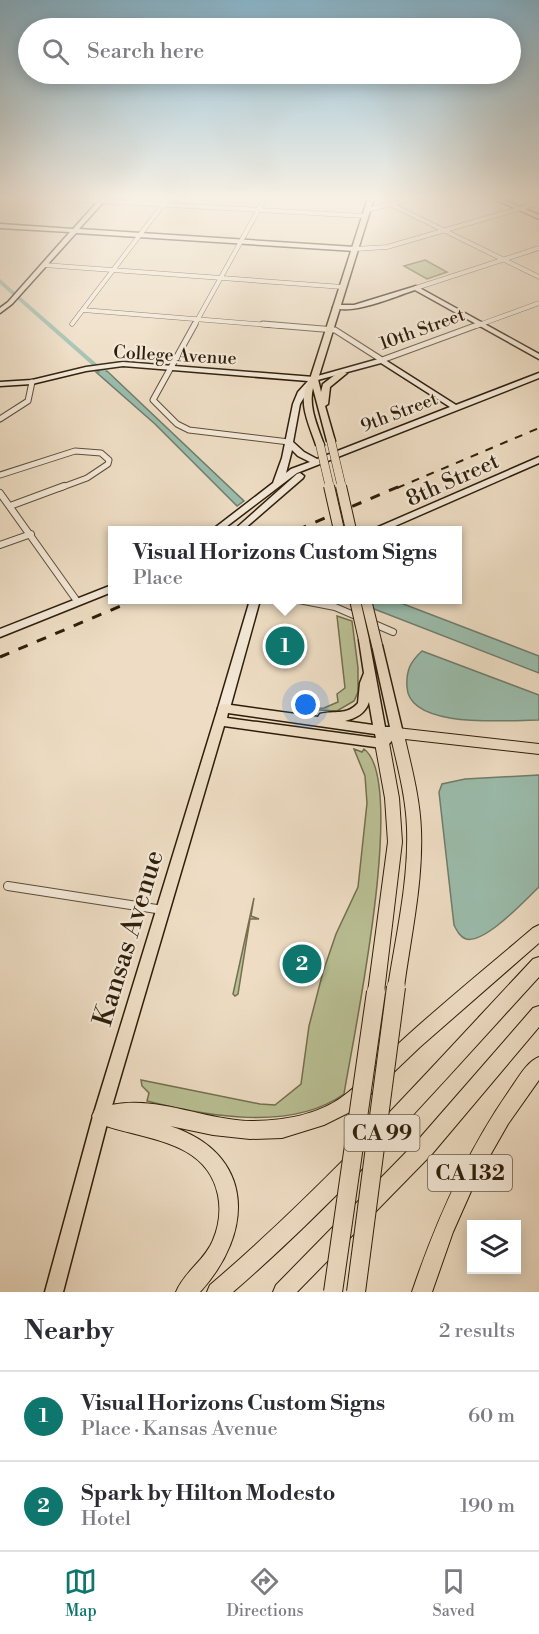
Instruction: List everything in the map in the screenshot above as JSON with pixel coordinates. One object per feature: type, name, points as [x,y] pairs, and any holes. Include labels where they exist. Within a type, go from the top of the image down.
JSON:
[{"type":"highway","points":[[356,1292],[414,837],[411,799],[397,733],[539,749]]},
{"type":"highway","points":[[333,1292],[395,843],[393,806],[381,736]]},
{"type":"highway","points":[[101,1116],[140,1110],[213,1126],[250,1131],[282,1129],[318,1119],[348,1104],[414,1041],[539,933]]},
{"type":"highway","name":"CA 99","points":[[217,1292],[244,1270],[352,1166],[539,965]]},
{"type":"highway","name":"CA 99","points":[[283,1292],[425,1147],[539,1014]]},
{"type":"highway","name":"CA 132","points":[[422,1292],[445,1229],[474,1165],[510,1105],[539,1066]]},
{"type":"highway","points":[[101,1116],[187,1142],[211,1157],[224,1178],[228,1205],[225,1237],[208,1268],[186,1292]]},
{"type":"main road","points":[[338,526],[307,399],[352,258]]},
{"type":"main road","points":[[326,422],[326,386],[343,373]]},
{"type":"main road","points":[[312,381],[331,441],[350,526]]},
{"type":"main road","points":[[356,604],[381,736]]},
{"type":"main road","points":[[221,715],[381,736],[397,733],[367,604]]},
{"type":"main road","points":[[309,719],[316,716],[340,717],[359,710],[365,700],[364,684],[369,674]]},
{"type":"main road","points":[[221,715],[309,719],[381,736]]},
{"type":"main road","name":"Kansas Avenue","points":[[54,1292],[101,1116],[221,715]]},
{"type":"street","points":[[1,309],[13,300],[49,258]]},
{"type":"street","points":[[72,324],[122,258]]},
{"type":"street","points":[[231,258],[153,400],[177,424],[189,430],[289,442],[316,462],[244,526]]},
{"type":"street","points":[[498,258],[539,277]]},
{"type":"street","points":[[336,307],[354,307],[510,258]]},
{"type":"street","points":[[44,264],[343,287]]},
{"type":"street","points":[[416,288],[539,357]]},
{"type":"street","name":"10th Street","points":[[312,381],[382,360],[539,303]]},
{"type":"street","points":[[83,310],[340,332],[456,408]]},
{"type":"street","name":"College Avenue","points":[[0,384],[32,382],[104,366],[171,367],[312,381]]},
{"type":"street","name":"9th Street","points":[[223,526],[294,471],[539,375]]},
{"type":"street","points":[[274,486],[283,471],[300,396],[312,381]]},
{"type":"street","points":[[0,419],[26,404],[32,394],[32,382]]},
{"type":"street","points":[[0,475],[78,449],[98,450],[109,460],[108,464],[94,475],[10,506]]},
{"type":"street","name":"8th Street","points":[[390,526],[539,460]]},
{"type":"street","points":[[0,493],[78,601]]},
{"type":"street","points":[[0,545],[31,534]]},
{"type":"street","points":[[0,633],[108,590]]},
{"type":"street","name":"Kansas Avenue","points":[[221,715],[254,604]]},
{"type":"street","points":[[319,604],[335,607],[393,632]]},
{"type":"street","points":[[8,886],[163,910]]},
{"type":"shaded area","points":[[425,260],[447,272],[427,279],[404,266]]},
{"type":"shaded area","points":[[107,371],[244,501],[237,506],[155,424],[96,372]]},
{"type":"shaded area","points":[[361,604],[403,604],[539,656],[539,673]]},
{"type":"shaded area","points":[[337,616],[352,621],[358,668],[358,692],[354,701],[337,711],[300,709],[324,708],[338,702],[337,694],[345,688]]},
{"type":"shaded area","points":[[422,651],[539,695],[539,720],[462,720],[424,710],[412,701],[407,687],[410,667]]},
{"type":"shaded area","points":[[354,749],[362,752],[364,749],[376,771],[381,809],[374,912],[344,1094],[323,1106],[274,1117],[195,1112],[147,1101],[149,1093],[142,1086],[141,1080],[275,1105],[301,1084],[309,1026],[323,972],[336,934],[358,887],[367,803],[365,776]]},
{"type":"shaded area","points":[[539,775],[539,887],[494,928],[474,939],[466,939],[459,934],[454,925],[439,792],[442,784],[465,779]]},
{"type":"shaded area","points":[[254,898],[251,916],[259,919],[250,919],[238,994],[235,996],[233,994]]},
{"type":"waterway","points":[[0,281],[111,379]]},
{"type":"railway","points":[[397,488],[539,428]]},
{"type":"railway","points":[[306,526],[400,486]]},
{"type":"railway","points":[[0,657],[126,604]]},
{"type":"place","name":"Visual Horizons Custom Signs","points":[[285,646]]},
{"type":"place","name":"Spark by Hilton Modesto","points":[[302,964]]}]
